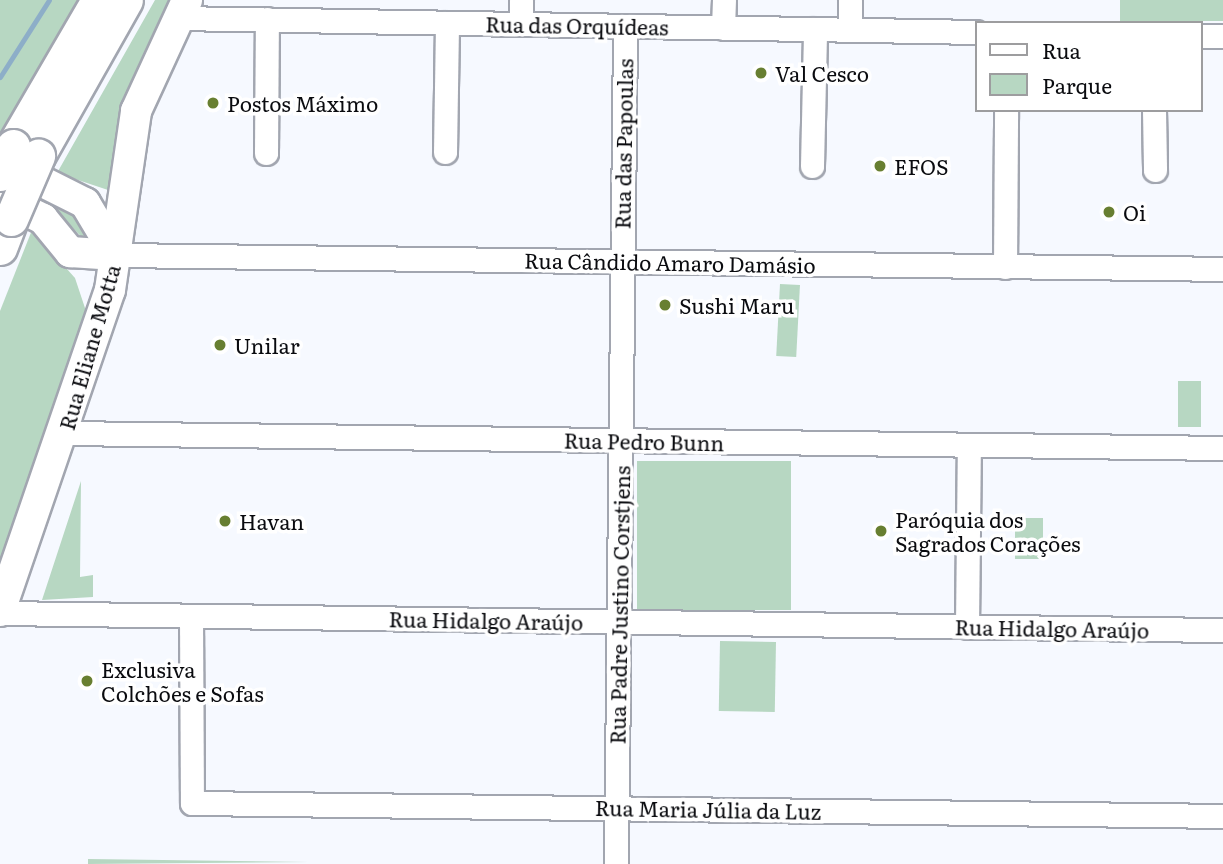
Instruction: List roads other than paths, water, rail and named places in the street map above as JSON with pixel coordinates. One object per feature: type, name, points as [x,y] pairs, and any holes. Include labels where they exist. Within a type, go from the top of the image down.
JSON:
[{"type":"highway","points":[[4,222],[13,159],[98,0]]},
{"type":"highway","points":[[13,159],[125,0]]},
{"type":"main road","name":"Rua Eliane Motta","points":[[0,612],[64,433],[116,255],[136,111],[182,9]]},
{"type":"main road","points":[[13,159],[85,203],[116,255]]},
{"type":"main road","points":[[4,222],[43,219],[70,253],[116,255]]},
{"type":"street","points":[[520,24],[522,0]]},
{"type":"street","points":[[723,28],[724,0]]},
{"type":"street","points":[[850,0],[850,30]]},
{"type":"street","name":"Rua das Orquídeas","points":[[182,9],[267,19],[974,32]]},
{"type":"street","points":[[266,153],[267,19]]},
{"type":"street","points":[[444,152],[447,23]]},
{"type":"street","name":"Rua das Papoulas","points":[[622,262],[625,26]]},
{"type":"street","points":[[812,166],[815,29]]},
{"type":"street","points":[[1202,36],[1223,36]]},
{"type":"street","points":[[1005,267],[1006,112]]},
{"type":"street","points":[[1154,112],[1154,170]]},
{"type":"street","name":"Rua Cândido Amaro Damásio","points":[[116,255],[1223,269]]},
{"type":"street","name":"Rua Padre Justino Corstjens","points":[[616,864],[622,262]]},
{"type":"street","name":"Rua Pedro Bunn","points":[[64,433],[1223,448]]},
{"type":"street","points":[[967,627],[969,445]]},
{"type":"street","name":"Rua Hidalgo Araújo","points":[[0,612],[1223,630]]},
{"type":"street","name":"Rua Maria Júlia da Luz","points":[[191,616],[192,803],[1223,816]]},
{"type":"waterway","points":[[0,77],[49,0]]},
{"type":"place","name":"Val Cesco","points":[[761,73]]},
{"type":"place","name":"Postos Máximo","points":[[213,103]]},
{"type":"place","name":"EFOS","points":[[880,166]]},
{"type":"place","name":"Oi","points":[[1109,212]]},
{"type":"place","name":"Sushi Maru","points":[[665,305]]},
{"type":"place","name":"Unilar","points":[[220,345]]},
{"type":"place","name":"Havan","points":[[225,521]]},
{"type":"place","name":"Paróquia dos Sagrados Corações","points":[[881,531]]},
{"type":"place","name":"Exclusiva Colchões e Sofas","points":[[87,681]]}]
